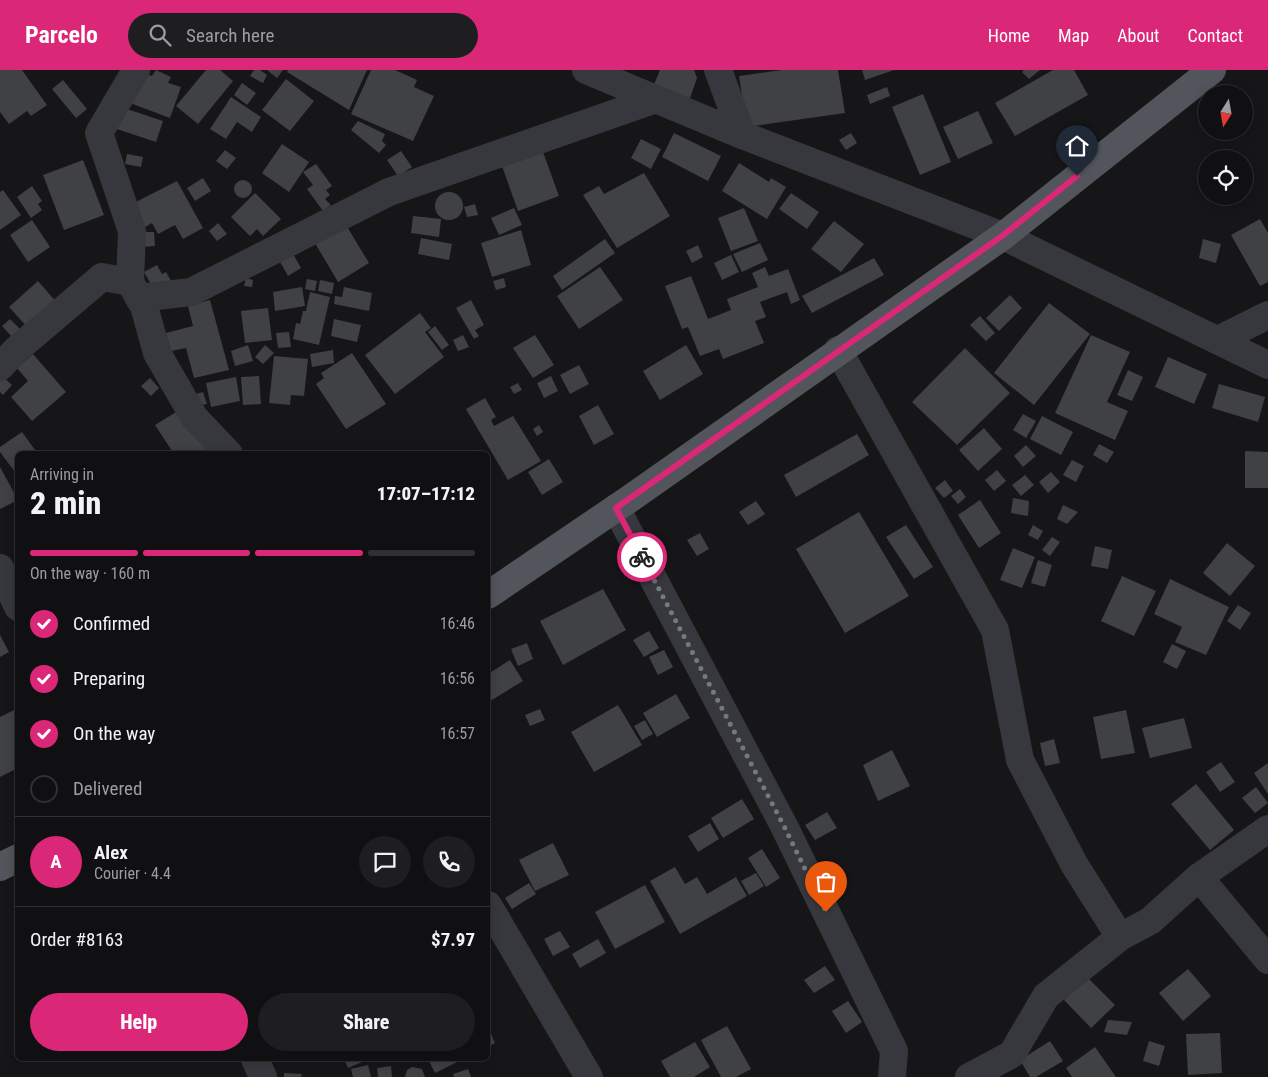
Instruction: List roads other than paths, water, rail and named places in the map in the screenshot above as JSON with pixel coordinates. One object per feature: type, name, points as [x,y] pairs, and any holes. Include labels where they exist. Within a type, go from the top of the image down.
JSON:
[{"type":"main road","points":[[490,594],[616,508],[1002,236],[1201,74]]},
{"type":"main road","points":[[0,868],[15,860]]},
{"type":"street","points":[[136,70],[99,134],[132,232],[135,290],[144,306],[157,353],[194,417],[226,451]]},
{"type":"street","points":[[586,70],[742,135],[1002,236],[1268,365]]},
{"type":"street","points":[[718,70],[742,135]]},
{"type":"street","points":[[0,367],[16,350],[102,277],[135,290],[191,292],[389,192],[656,99]]},
{"type":"street","points":[[1218,340],[1268,315]]},
{"type":"street","points":[[838,350],[995,630],[1020,760],[1074,864],[1120,937]]},
{"type":"street","points":[[616,508],[805,869],[894,1051],[892,1077]]},
{"type":"street","points":[[0,568],[15,600]]},
{"type":"street","points":[[969,1077],[1012,1054],[1046,996],[1120,937],[1150,921],[1199,877],[1268,829]]},
{"type":"street","points":[[1199,877],[1268,960]]},
{"type":"street","points":[[490,908],[589,1077]]},
{"type":"street","points":[[256,1061],[263,1077]]}]
